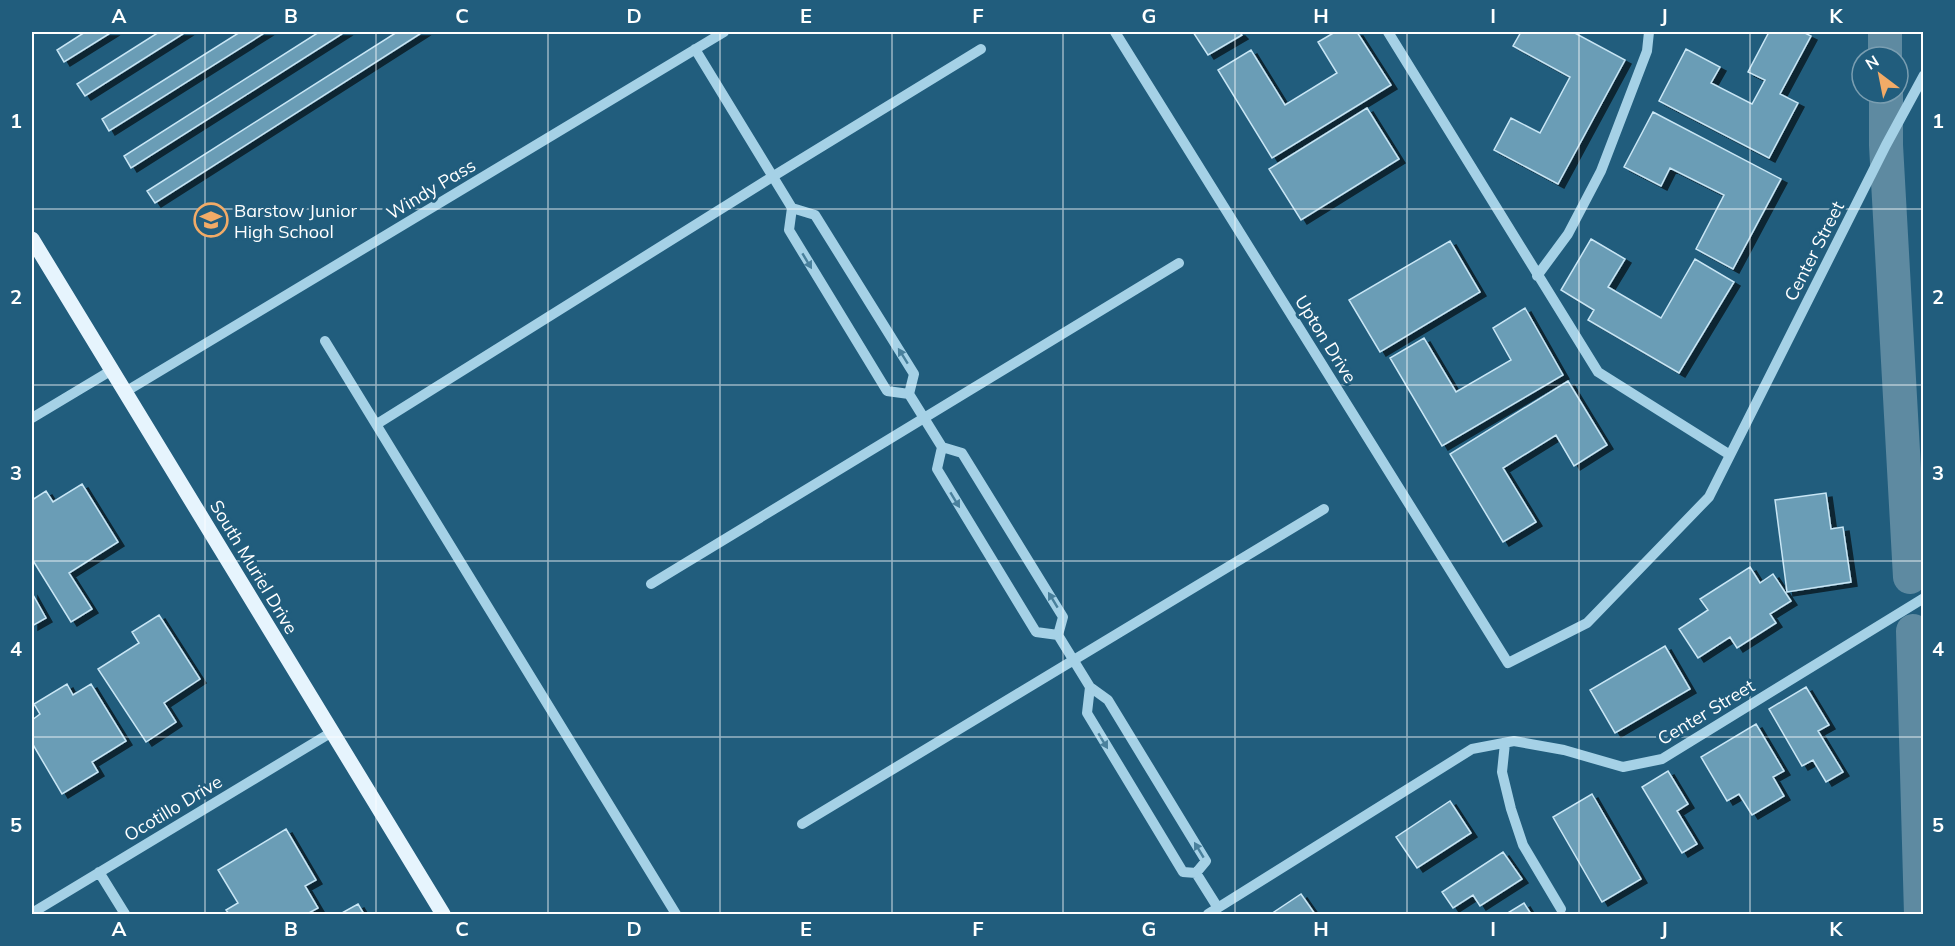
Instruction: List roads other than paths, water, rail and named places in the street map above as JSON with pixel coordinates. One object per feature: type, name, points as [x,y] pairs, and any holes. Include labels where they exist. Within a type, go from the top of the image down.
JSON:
[{"type":"main road","name":"South Muriel Drive","points":[[32,239],[443,915]]},
{"type":"street","name":"Windy Pass","points":[[125,393],[724,32]]},
{"type":"street","name":"Upton Drive","points":[[1115,32],[1508,663]]},
{"type":"street","points":[[1388,32],[1598,372],[1730,455]]},
{"type":"street","points":[[1537,276],[1568,234],[1601,171],[1647,51],[1649,32]]},
{"type":"street","points":[[695,49],[792,208],[815,215],[914,374],[909,394],[942,447],[963,453],[1063,617],[1058,635],[1090,687],[1108,700],[1206,861],[1196,873]]},
{"type":"street","points":[[377,424],[981,49]]},
{"type":"street","name":"Center Street","points":[[1508,663],[1587,623],[1709,497],[1923,75]]},
{"type":"street","points":[[792,208],[789,230],[887,391],[909,394]]},
{"type":"street","points":[[651,584],[1179,264]]},
{"type":"street","points":[[325,341],[676,915]]},
{"type":"street","points":[[32,418],[112,370]]},
{"type":"street","points":[[942,447],[937,469],[1036,632],[1058,635]]},
{"type":"street","points":[[802,824],[1324,509]]},
{"type":"street","name":"Center Street","points":[[1213,911],[1472,749],[1514,741],[1564,750],[1623,767],[1662,759],[1923,598]]},
{"type":"street","points":[[1090,687],[1087,713],[1183,872],[1196,873]]},
{"type":"street","name":"Ocotillo Drive","points":[[32,913],[332,732]]},
{"type":"street","points":[[1505,743],[1502,772],[1510,809],[1523,845],[1561,909]]},
{"type":"street","points":[[99,872],[125,915]]},
{"type":"street","points":[[1196,873],[1213,911]]},
{"type":"waterway","points":[[1885,32],[1885,45]]},
{"type":"waterway","points":[[1886,105],[1886,145],[1910,577]]},
{"type":"waterway","points":[[1913,631],[1921,914]]},
{"type":"place","name":"Barstow Junior High School","points":[[211,220]]}]
